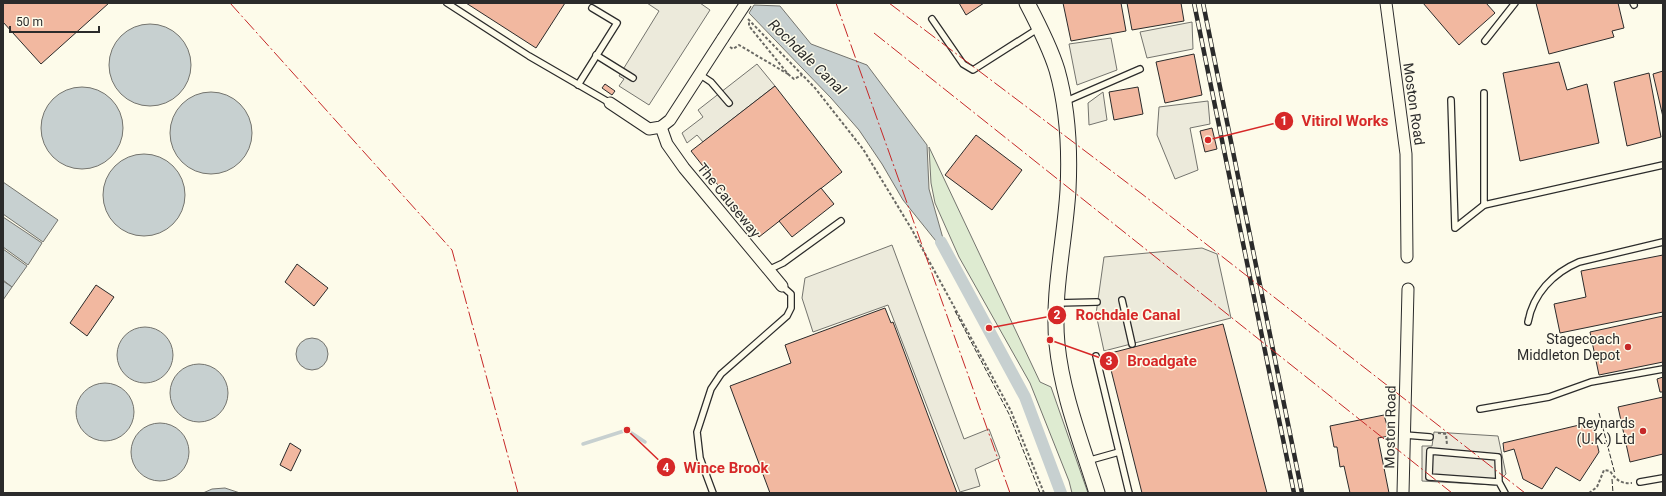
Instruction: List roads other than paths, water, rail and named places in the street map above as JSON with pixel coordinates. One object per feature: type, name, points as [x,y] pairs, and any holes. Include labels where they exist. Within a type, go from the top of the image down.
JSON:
[{"type":"street","points":[[610,103],[649,129],[661,127],[670,120],[746,3]]},
{"type":"street","points":[[1028,3],[1056,68],[1064,102],[1068,136],[1068,190],[1056,303],[1057,343],[1064,385],[1097,493]]},
{"type":"street","name":"Moston Road","points":[[1386,3],[1406,154],[1407,257]]},
{"type":"street","name":"The Causeway","points":[[661,127],[667,144],[684,168],[782,286]]},
{"type":"street","name":"Moston Road","points":[[1403,493],[1408,289]]},
{"type":"lane","points":[[447,3],[578,85],[610,103]]},
{"type":"lane","points":[[1485,41],[1514,3]]},
{"type":"lane","points":[[578,85],[616,23],[592,8]]},
{"type":"lane","points":[[932,19],[963,64],[973,70],[1040,28]]},
{"type":"lane","points":[[596,55],[633,78]]},
{"type":"lane","points":[[1064,102],[1140,69]]},
{"type":"lane","points":[[699,74],[711,82],[729,103]]},
{"type":"lane","points":[[1484,93],[1484,205]]},
{"type":"lane","points":[[1451,100],[1455,228],[1484,205],[1663,165]]},
{"type":"lane","points":[[768,270],[783,263],[841,221]]},
{"type":"lane","points":[[1528,322],[1531,308],[1537,295],[1546,284],[1568,266],[1663,242]]},
{"type":"lane","points":[[713,493],[704,469],[697,442],[697,432],[701,417],[711,389],[721,374],[787,316],[791,308],[791,294],[782,286]]},
{"type":"lane","points":[[1122,300],[1132,344]]},
{"type":"lane","points":[[1056,303],[1097,302]]},
{"type":"lane","points":[[1096,356],[1129,493]]},
{"type":"lane","points":[[1480,409],[1549,397],[1591,382],[1663,369]]},
{"type":"lane","points":[[1405,435],[1430,437]]},
{"type":"lane","points":[[1499,482],[1429,477],[1430,451],[1498,457],[1499,482],[1505,493]]},
{"type":"lane","points":[[1087,461],[1119,452]]},
{"type":"lane","points":[[1640,482],[1663,478]]},
{"type":"water","points":[[754,5],[780,6],[811,44],[867,65],[927,145],[929,189],[948,256],[903,200],[882,164],[859,130],[831,98],[749,13]]},
{"type":"water","points":[[150,24],[166,27],[179,36],[188,49],[191,65],[188,81],[179,94],[166,103],[150,106],[134,103],[121,94],[112,81],[109,65],[112,49],[121,36],[134,27]]},
{"type":"water","points":[[82,87],[98,90],[111,99],[120,112],[123,128],[120,144],[111,157],[98,166],[82,169],[66,166],[53,157],[44,144],[41,128],[44,112],[53,99],[66,90]]},
{"type":"water","points":[[211,92],[227,95],[240,104],[249,117],[252,133],[249,149],[240,162],[227,171],[211,174],[195,171],[182,162],[173,149],[170,133],[173,117],[182,104],[195,95]]},
{"type":"water","points":[[144,154],[160,157],[173,166],[182,179],[185,195],[182,211],[173,224],[160,233],[144,236],[128,233],[115,224],[106,211],[103,195],[106,179],[115,166],[128,157]]},
{"type":"water","points":[[3,182],[58,220],[43,242],[3,214]]},
{"type":"water","points":[[3,217],[42,243],[28,265],[3,247]]},
{"type":"water","points":[[3,249],[27,266],[12,287],[3,280]]},
{"type":"water","points":[[3,281],[12,287],[3,300]]},
{"type":"water","points":[[139,327],[151,327],[161,331],[169,339],[173,349],[173,361],[169,371],[161,379],[151,383],[139,383],[129,379],[121,371],[117,361],[117,349],[121,339],[129,331]]},
{"type":"water","points":[[309,338],[315,338],[324,342],[328,354],[324,366],[315,370],[309,370],[300,366],[296,357],[296,351],[300,342]]},
{"type":"water","points":[[199,364],[210,366],[223,377],[226,382],[228,393],[226,404],[215,417],[210,420],[199,422],[188,420],[175,409],[172,404],[170,393],[172,382],[183,369],[188,366]]},
{"type":"water","points":[[105,383],[121,388],[129,396],[134,412],[129,428],[121,436],[105,441],[89,436],[81,428],[76,412],[81,396],[89,388]]},
{"type":"water","points":[[160,423],[171,425],[184,436],[187,441],[189,452],[187,463],[176,476],[171,479],[160,481],[149,479],[136,468],[133,463],[131,452],[133,441],[144,428],[149,425]]},
{"type":"water","points":[[225,488],[240,493],[203,493],[212,489]]},
{"type":"waterway","name":"Rochdale Canal","points":[[941,242],[1025,397],[1061,493]]},
{"type":"waterway","points":[[583,444],[627,430],[645,442]]},
{"type":"railway","points":[[1194,3],[1294,493]]},
{"type":"railway","points":[[1203,3],[1302,493]]},
{"type":"place","name":"Vitirol Works","points":[[1208,140]]},
{"type":"place","name":"Rochdale Canal","points":[[989,328]]},
{"type":"place","name":"Broadgate","points":[[1050,340]]},
{"type":"place","name":"Stagecoach Middleton Depot","points":[[1628,347]]},
{"type":"place","name":"Wince Brook","points":[[627,430]]},
{"type":"place","name":"Reynards (U.K.) Ltd","points":[[1643,431]]}]
